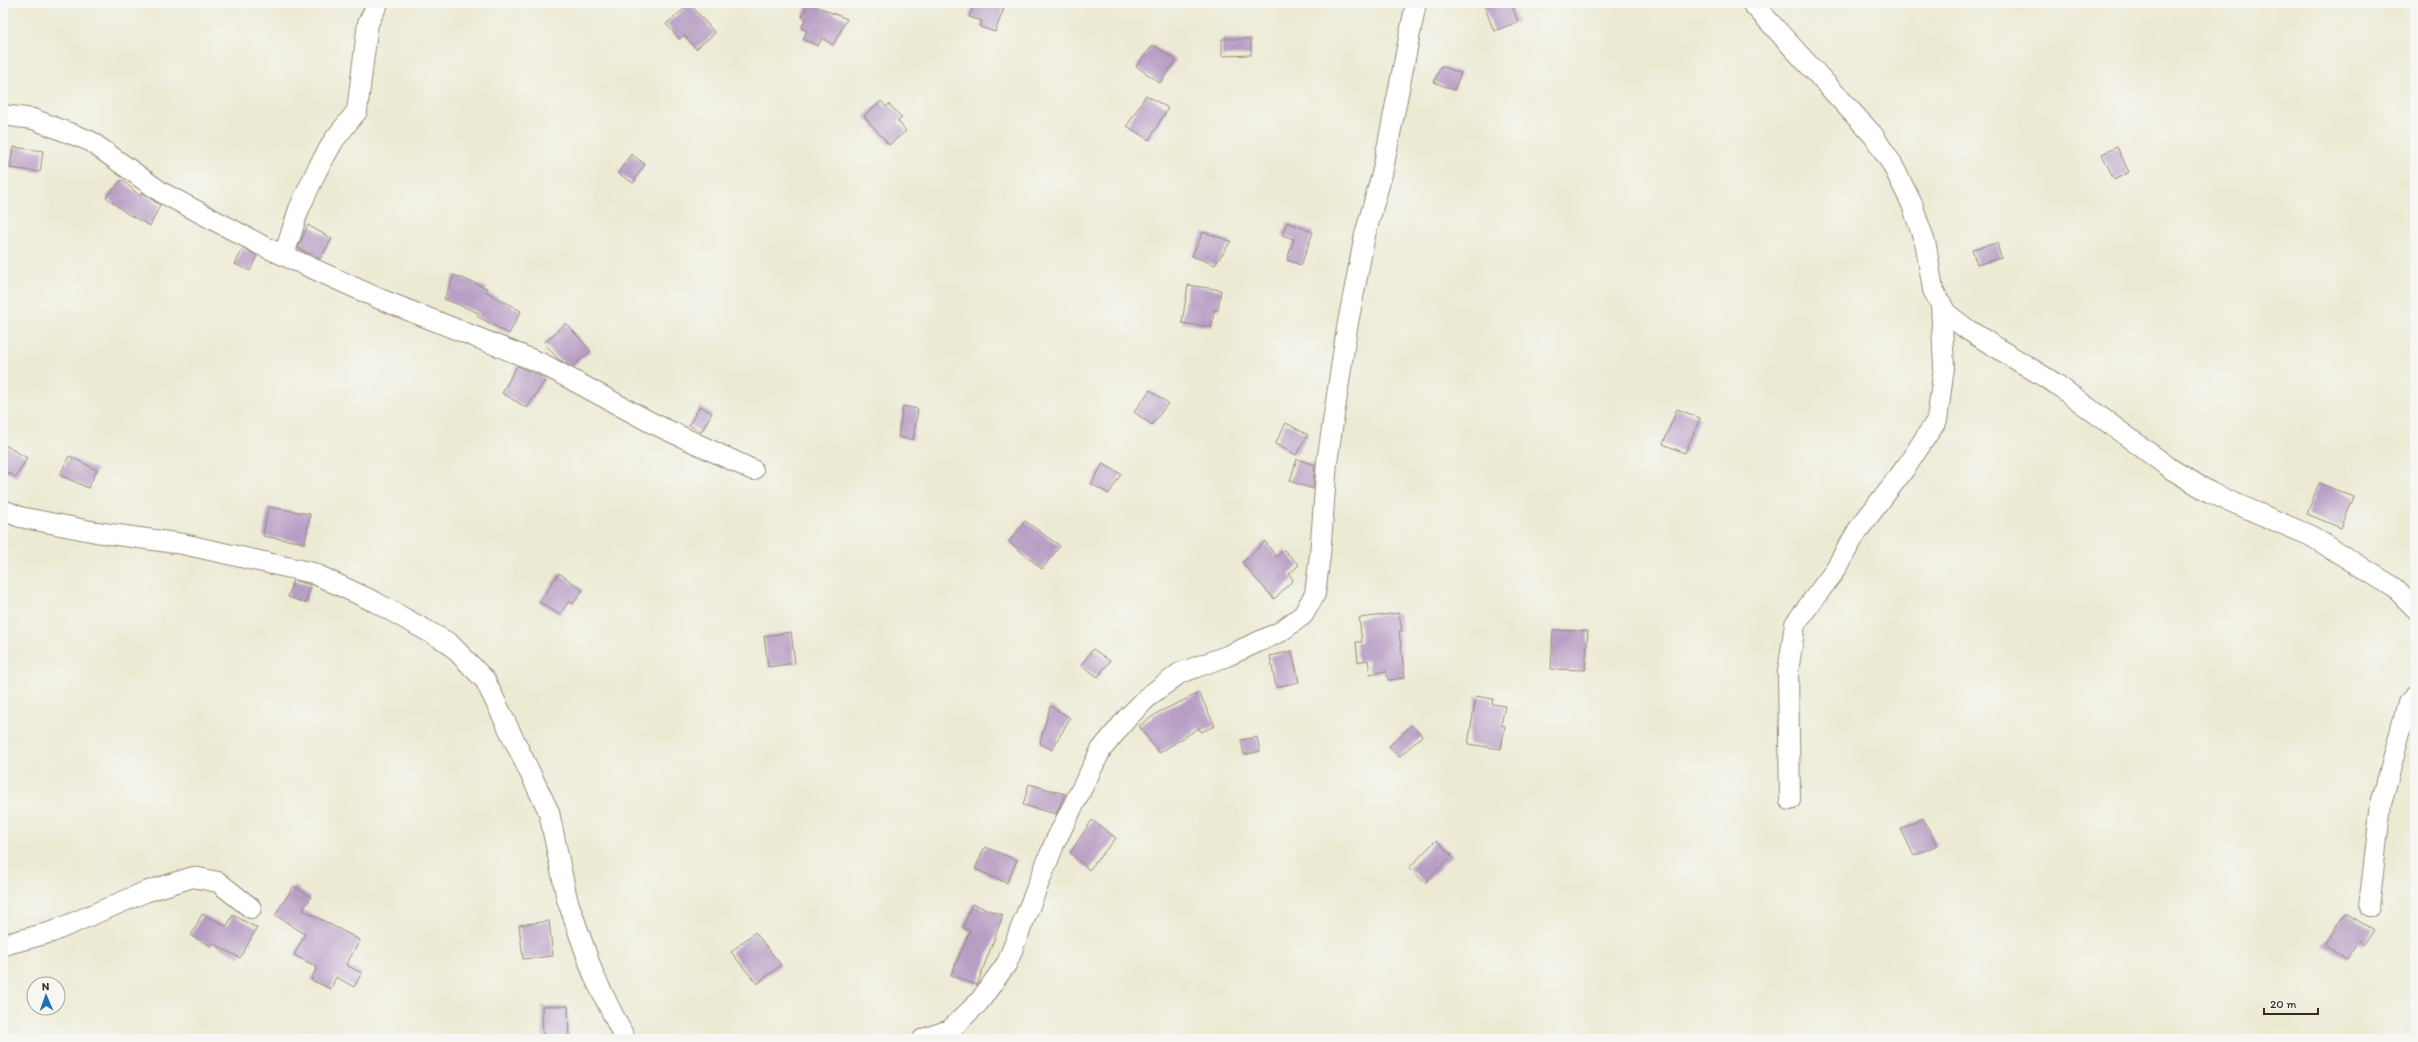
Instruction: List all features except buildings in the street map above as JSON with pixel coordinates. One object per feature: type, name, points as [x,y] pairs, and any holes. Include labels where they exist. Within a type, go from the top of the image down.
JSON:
[{"type":"street","points":[[284,255],[299,209],[317,170],[334,140],[356,111],[368,23],[378,3]]},
{"type":"street","points":[[923,1039],[950,1030],[979,1002],[1007,963],[1055,842],[1101,750],[1128,717],[1150,694],[1180,673],[1227,656],[1280,632],[1303,616],[1315,594],[1320,555],[1327,462],[1347,328],[1365,235],[1382,174],[1416,3]]},
{"type":"street","points":[[1752,3],[1873,134],[1892,164],[1912,204],[1926,246],[1933,290],[1946,313],[1968,330],[2056,384],[2171,469],[2211,493],[2311,536],[2395,588],[2415,608]]},
{"type":"street","points":[[3,115],[33,119],[90,141],[161,192],[284,255],[380,299],[541,363],[650,422],[753,470]]},
{"type":"street","points":[[1790,800],[1788,672],[1795,624],[1833,574],[1858,530],[1906,467],[1937,420],[1944,368],[1941,303]]},
{"type":"street","points":[[3,510],[20,517],[96,532],[183,544],[312,573],[375,602],[449,643],[485,680],[549,812],[568,899],[594,976],[625,1039]]},
{"type":"street","points":[[2369,907],[2381,804],[2408,703],[2415,696]]},
{"type":"street","points":[[3,944],[52,932],[145,892],[193,877],[218,882],[251,908]]}]
